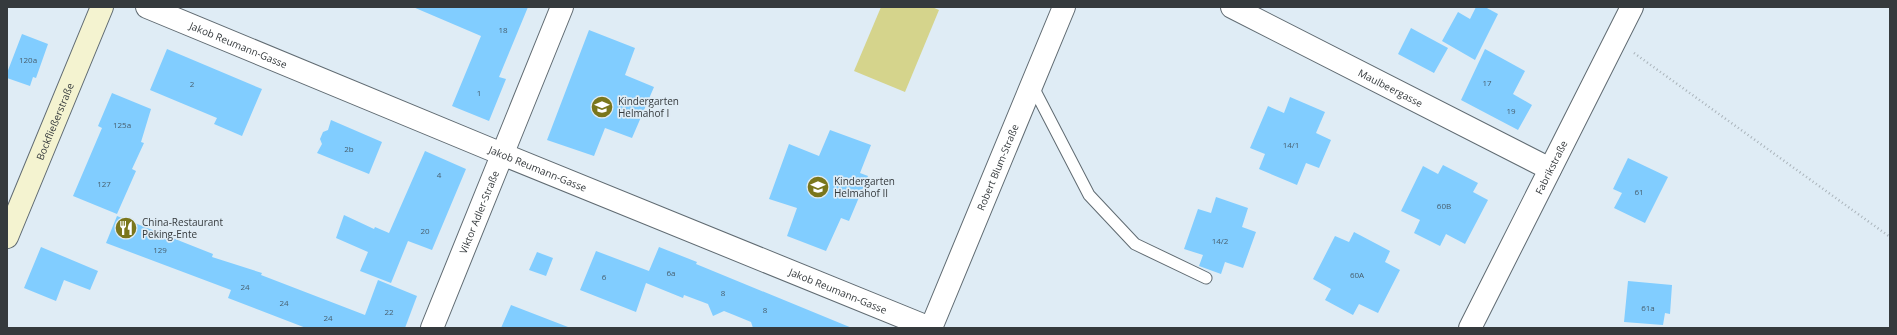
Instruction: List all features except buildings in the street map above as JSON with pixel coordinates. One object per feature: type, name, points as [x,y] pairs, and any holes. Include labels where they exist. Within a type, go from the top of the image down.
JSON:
[{"type":"main road","name":"Bockfließerstraße","points":[[7,237],[102,7]]},
{"type":"street","name":"Jakob Reumann-Gasse","points":[[147,7],[502,154],[930,328]]},
{"type":"street","name":"Viktor Adler-Straße","points":[[432,328],[562,7]]},
{"type":"street","name":"Robert Blum-Straße","points":[[930,328],[1064,7]]},
{"type":"street","name":"Maulbeergasse","points":[[1232,7],[1550,169]]},
{"type":"street","name":"Fabrikstraße","points":[[1470,328],[1632,7]]},
{"type":"lane","points":[[1032,85],[1089,195],[1135,244],[1206,278]]},
{"type":"path","points":[[1616,39],[1890,237]]},
{"type":"shaded area","points":[[881,7],[932,7],[939,10],[905,92],[854,71]]},
{"type":"place","name":"Kindergarten Helmahof I","points":[[602,107]]},
{"type":"place","name":"Kindergarten Helmahof II","points":[[818,187]]},
{"type":"place","name":"China-Restaurant Peking-Ente","points":[[126,228]]}]
